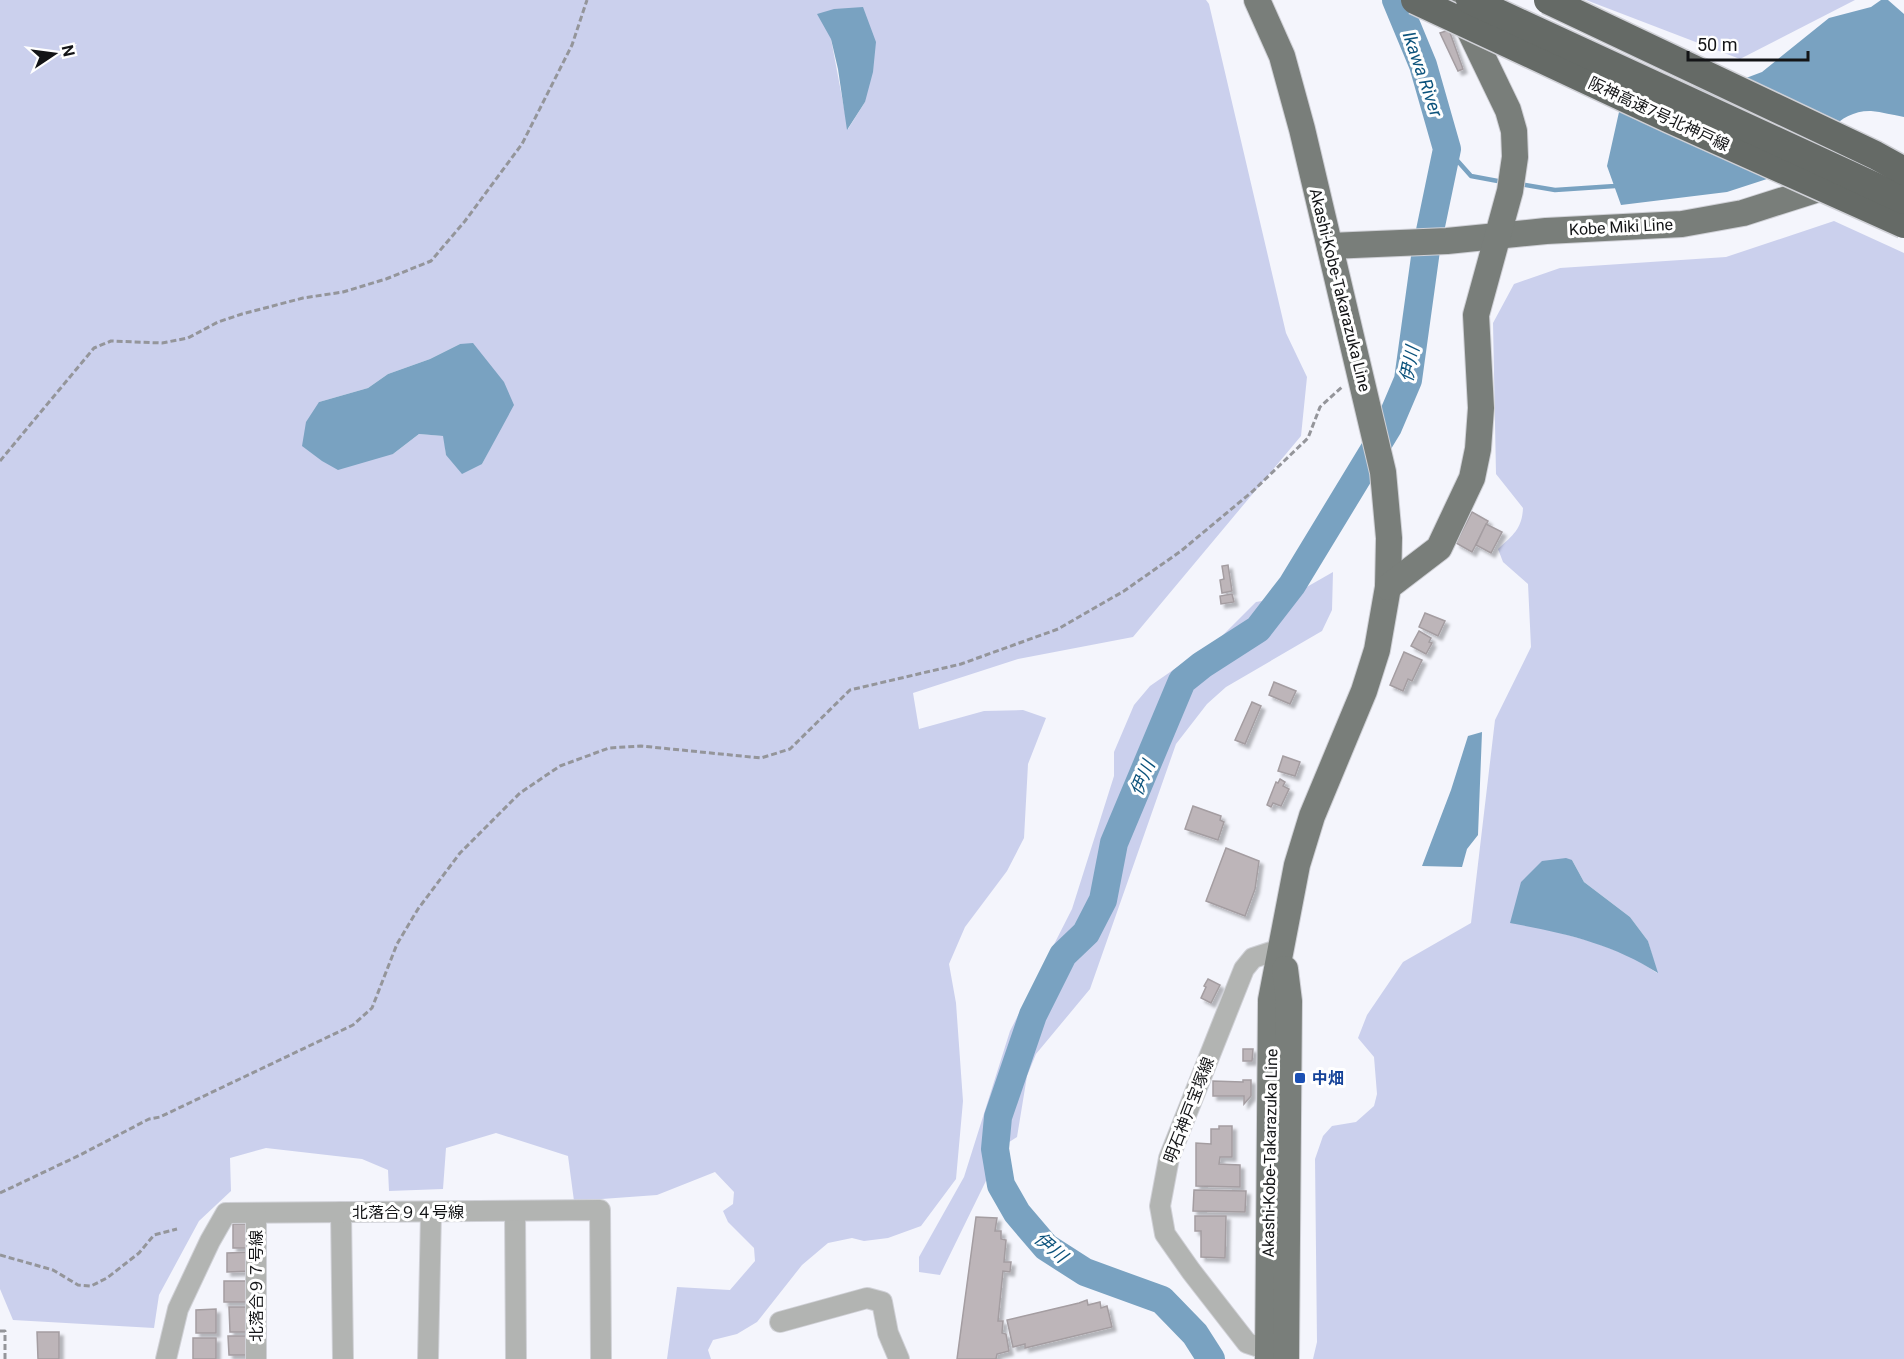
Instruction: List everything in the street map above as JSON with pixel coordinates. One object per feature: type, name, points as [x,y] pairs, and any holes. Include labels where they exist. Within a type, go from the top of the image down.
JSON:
[{"type":"highway","name":"阪神高速7号北神戸線","points":[[1415,0],[1670,119],[1904,224]]},
{"type":"highway","name":"阪神高速7号北神戸線","points":[[1470,0],[1904,200]]},
{"type":"highway","points":[[1548,0],[1904,171]]},
{"type":"main road","name":"Akashi-Kobe-Takarazuka Line","points":[[1257,0],[1282,56],[1289,80],[1361,372],[1383,472],[1389,538],[1388,586],[1379,638],[1364,691],[1312,816],[1297,865],[1286,919],[1283,948],[1271,1000],[1277,1355]]},
{"type":"main road","points":[[1388,586],[1439,548],[1472,478],[1478,449],[1481,408],[1476,315],[1510,191],[1515,157],[1514,130],[1508,110],[1455,0]]},
{"type":"main road","name":"Kobe Miki Line","points":[[1330,246],[1447,241],[1497,235],[1682,224],[1743,213],[1904,165]]},
{"type":"street","name":"明石神戸宝塚線","points":[[1277,1355],[1247,1343],[1165,1234],[1160,1206],[1169,1158],[1244,969],[1253,958],[1283,948]]},
{"type":"street","name":"北落合９４号線","points":[[166,1359],[178,1309],[210,1240],[226,1213],[600,1210],[601,1359]]},
{"type":"street","points":[[514,1211],[516,1359]]},
{"type":"street","points":[[341,1212],[343,1359]]},
{"type":"street","points":[[428,1359],[431,1212]]},
{"type":"street","name":"北落合９７号線","points":[[256,1213],[256,1359]]},
{"type":"street","points":[[780,1322],[867,1298],[882,1302],[888,1333],[899,1359]]},
{"type":"path","points":[[0,461],[94,348],[111,341],[162,343],[188,338],[218,322],[242,314],[303,298],[343,292],[386,279],[431,261],[465,221],[522,144],[573,45],[587,0]]},
{"type":"path","points":[[0,1193],[59,1166],[149,1119],[160,1117],[353,1025],[372,1008],[397,944],[418,909],[460,853],[520,793],[560,766],[609,748],[641,746],[761,758],[790,749],[850,690],[961,664],[1058,629],[1125,591],[1181,551],[1253,491],[1308,438],[1320,407],[1361,372]]},
{"type":"path","points":[[0,1255],[53,1270],[78,1285],[91,1286],[107,1278],[139,1253],[154,1235],[177,1228]]},
{"type":"path","points":[[0,1331],[5,1331],[5,1359]]},
{"type":"shaded area","points":[[0,0],[1206,0],[1209,4],[1286,333],[1307,377],[1301,436],[1133,637],[1018,659],[913,693],[919,729],[984,711],[1023,710],[1046,718],[1028,764],[1024,838],[1007,871],[965,927],[949,964],[956,1003],[963,1101],[956,1179],[921,1226],[888,1238],[864,1241],[852,1238],[828,1243],[802,1265],[757,1322],[737,1334],[713,1340],[708,1350],[711,1359],[667,1359],[677,1287],[730,1290],[755,1261],[754,1248],[728,1222],[723,1211],[733,1204],[734,1192],[715,1172],[657,1195],[574,1201],[568,1156],[496,1133],[446,1148],[443,1189],[389,1191],[388,1170],[362,1159],[266,1148],[230,1158],[231,1191],[199,1221],[159,1295],[154,1328],[13,1320],[0,1289]],"holes":[[[831,39],[865,102],[848,129]],[[460,344],[491,446],[482,464],[446,455],[444,436],[419,434],[393,454],[319,402],[368,388],[388,374],[430,359]]]},
{"type":"shaded area","points":[[1586,0],[1855,0],[1740,59]]},
{"type":"shaded area","points":[[1881,0],[1888,0],[1904,14],[1904,117],[1871,111],[1849,116],[1831,128],[1807,166],[1727,192],[1621,205],[1607,166],[1621,103],[1629,95],[1738,81],[1762,72],[1829,18],[1871,7]]},
{"type":"shaded area","points":[[863,7],[876,42],[873,72],[865,102],[847,130],[831,39],[817,14],[834,9]]},
{"type":"shaded area","points":[[1834,221],[1904,253],[1904,1359],[1313,1359],[1317,1342],[1315,1159],[1323,1136],[1332,1126],[1356,1122],[1374,1106],[1377,1094],[1374,1057],[1358,1038],[1367,1015],[1403,962],[1471,923],[1495,720],[1531,647],[1528,584],[1503,562],[1498,549],[1519,527],[1523,508],[1496,474],[1493,323],[1514,284],[1560,268],[1726,257]],"holes":[[[1572,860],[1584,882],[1630,917],[1648,941],[1657,973],[1633,957],[1557,932]]]},
{"type":"shaded area","points":[[473,343],[504,382],[514,405],[482,464],[462,474],[446,455],[443,436],[419,434],[393,454],[338,470],[302,446],[306,422],[319,402],[368,388],[388,374],[430,359],[460,344]]},
{"type":"shaded area","points":[[1333,572],[1332,610],[1322,631],[1226,687],[1207,704],[1176,744],[1090,989],[1036,1054],[1027,1076],[1017,1137],[1003,1146],[940,1275],[919,1272],[919,1257],[964,1177],[1010,1031],[1072,909],[1114,776],[1114,752],[1134,705],[1150,686],[1222,636],[1256,602],[1291,596]]},
{"type":"shaded area","points":[[1482,732],[1478,835],[1467,849],[1462,867],[1422,866],[1451,790],[1468,736]]},
{"type":"shaded area","points":[[1566,858],[1572,860],[1584,882],[1630,917],[1648,941],[1658,973],[1623,954],[1587,940],[1510,923],[1521,882],[1542,861]]},
{"type":"building","points":[[1449,30],[1463,69],[1458,71],[1440,33]]},
{"type":"building","points":[[1472,512],[1488,521],[1472,552],[1456,543]]},
{"type":"building","points":[[1486,524],[1502,532],[1491,553],[1476,545]]},
{"type":"building","points":[[1228,565],[1232,591],[1222,593],[1220,580],[1224,579],[1222,566]]},
{"type":"building","points":[[1232,594],[1234,602],[1221,604],[1220,596]]},
{"type":"building","points":[[1425,613],[1445,621],[1438,636],[1419,627]]},
{"type":"building","points":[[1419,631],[1431,638],[1429,642],[1432,643],[1426,654],[1411,646]]},
{"type":"building","points":[[1404,652],[1422,660],[1412,681],[1408,679],[1403,691],[1390,685]]},
{"type":"building","points":[[1274,682],[1296,691],[1290,704],[1269,695]]},
{"type":"building","points":[[1252,702],[1261,706],[1245,744],[1235,740]]},
{"type":"building","points":[[1283,756],[1300,762],[1295,776],[1278,771]]},
{"type":"building","points":[[1280,779],[1285,782],[1283,786],[1289,789],[1281,806],[1273,803],[1271,807],[1267,805],[1276,782],[1278,783]]},
{"type":"building","points":[[1193,806],[1221,816],[1220,820],[1224,822],[1218,840],[1185,829]]},
{"type":"building","points":[[1226,848],[1259,861],[1255,889],[1245,916],[1206,901]]},
{"type":"building","points":[[1208,979],[1220,985],[1211,1003],[1201,998]]},
{"type":"building","points":[[1243,1049],[1253,1049],[1252,1061],[1243,1061]]},
{"type":"building","points":[[1243,1080],[1251,1080],[1251,1096],[1244,1104],[1244,1096],[1213,1096],[1213,1081],[1243,1082]]},
{"type":"building","points":[[1219,1126],[1232,1126],[1232,1157],[1220,1157],[1219,1164],[1240,1165],[1240,1187],[1196,1186],[1196,1143],[1211,1144],[1211,1129],[1219,1129]]},
{"type":"building","points":[[1194,1190],[1246,1191],[1245,1212],[1193,1211]]},
{"type":"building","points":[[1195,1216],[1226,1216],[1225,1258],[1201,1257],[1201,1231],[1195,1231]]},
{"type":"building","points":[[976,1217],[997,1218],[995,1231],[1001,1231],[1001,1239],[1006,1240],[1004,1262],[1011,1262],[1010,1272],[1003,1271],[998,1321],[1003,1321],[1002,1333],[1006,1334],[1009,1351],[997,1354],[996,1359],[957,1359]]},
{"type":"building","points":[[233,1224],[253,1224],[253,1248],[233,1248]]},
{"type":"building","points":[[252,1252],[252,1271],[227,1272],[227,1253]]},
{"type":"building","points":[[224,1281],[247,1281],[247,1302],[224,1302]]},
{"type":"building","points":[[1087,1300],[1088,1305],[1100,1302],[1101,1308],[1107,1306],[1112,1327],[1025,1348],[1025,1344],[1013,1347],[1007,1320]]},
{"type":"building","points":[[229,1307],[251,1307],[251,1332],[230,1332]]},
{"type":"building","points":[[216,1309],[216,1333],[196,1333],[196,1310]]},
{"type":"building","points":[[37,1332],[59,1332],[59,1359],[38,1359]]},
{"type":"building","points":[[228,1336],[250,1336],[250,1355],[229,1355]]},
{"type":"building","points":[[193,1338],[216,1338],[216,1359],[193,1359]]},
{"type":"waterway","name":"伊川","points":[[1211,1359],[1195,1334],[1162,1300],[1085,1272],[1046,1247],[1017,1213],[1001,1185],[995,1149],[998,1117],[1033,1015],[1063,955],[1086,933],[1103,900],[1114,843],[1182,681],[1202,665],[1258,629],[1292,585],[1388,427],[1408,380],[1426,250],[1447,149],[1423,65],[1396,0]]},
{"type":"waterway","points":[[1447,149],[1471,176],[1503,182]]},
{"type":"waterway","points":[[1520,184],[1555,190],[1615,186],[1617,183]]},
{"type":"place","name":"中畑","points":[[1300,1078]]},
{"type":"water label","name":"Ikawa River","points":[[1423,74]]}]
